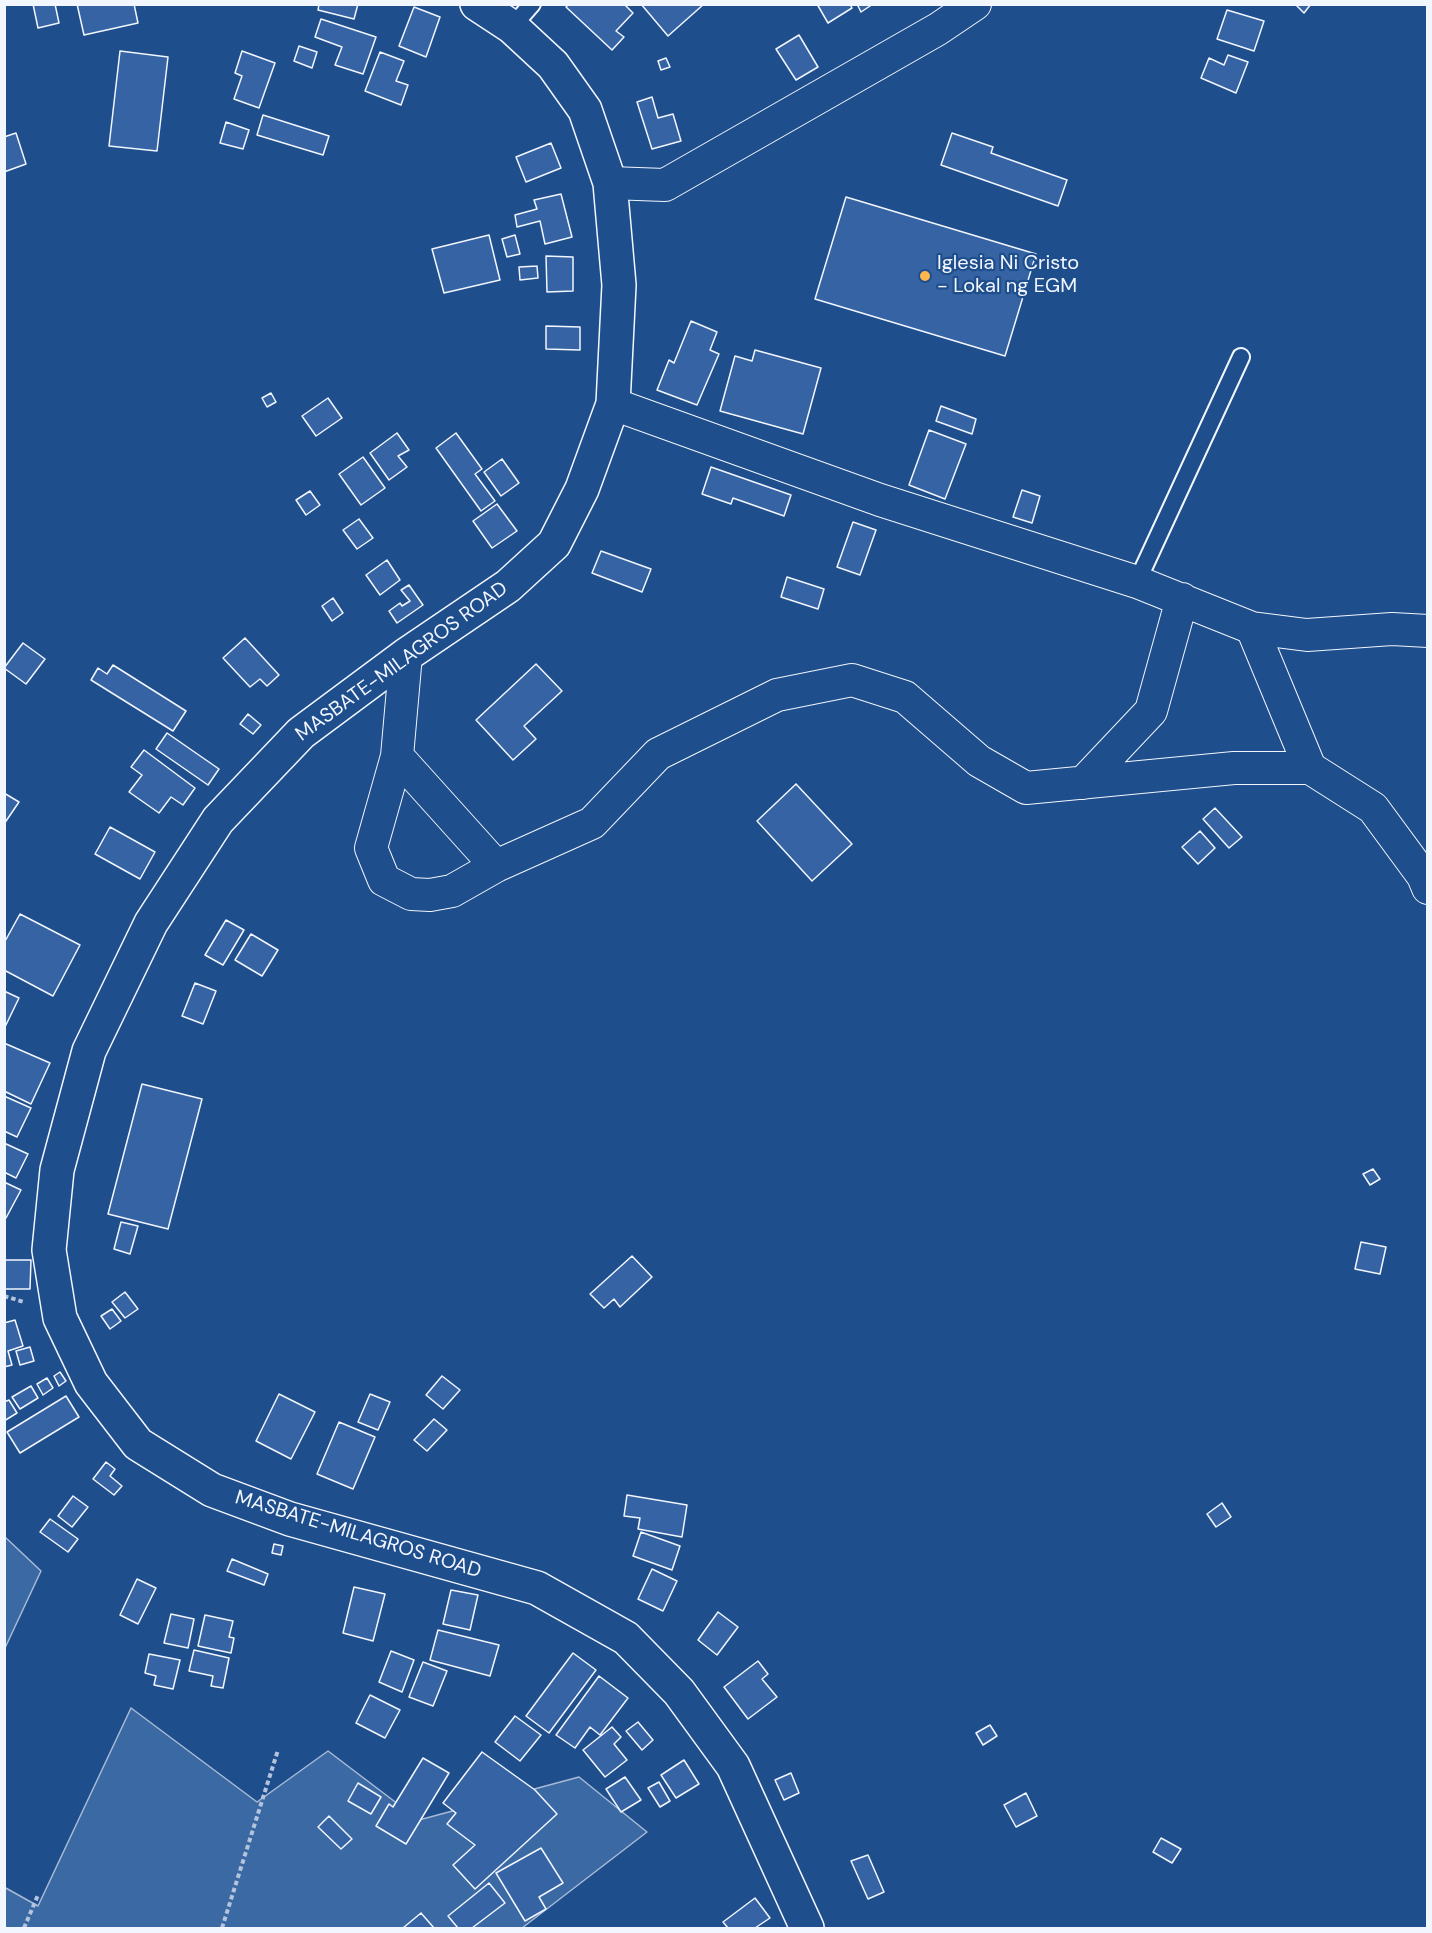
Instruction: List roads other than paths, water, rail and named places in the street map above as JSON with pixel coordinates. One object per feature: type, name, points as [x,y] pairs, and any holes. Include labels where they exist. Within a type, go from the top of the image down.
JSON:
[{"type":"main road","name":"MASBATE-MILAGROS ROAD","points":[[477,4],[522,16],[585,110],[610,183],[619,285],[613,404],[582,489],[554,544],[508,586],[406,655],[301,733],[218,820],[151,923],[89,1051],[57,1170],[49,1250],[60,1318],[91,1383],[138,1444],[212,1490],[290,1519],[537,1588],[626,1638],[679,1692],[733,1766],[807,1929]]},
{"type":"street","points":[[610,183],[665,185],[938,29],[975,4]]},
{"type":"street","points":[[613,404],[880,500],[1137,582],[1252,628],[1307,635],[1392,629],[1428,631]]},
{"type":"street","points":[[1083,783],[1151,711],[1182,599]]},
{"type":"street","points":[[1252,628],[1310,768]]},
{"type":"street","points":[[406,655],[397,756],[371,848],[384,880],[411,894],[430,895],[452,891],[496,866],[592,823],[658,754],[777,695],[852,680],[905,697],[979,761],[1026,788],[1234,768],[1310,768],[1373,808],[1423,876],[1428,888]]},
{"type":"street","points":[[397,756],[496,866]]},
{"type":"lane","points":[[1137,582],[1241,357]]},
{"type":"water","points":[[5,1537],[41,1571],[5,1648]]},
{"type":"water","points":[[131,1708],[257,1802],[328,1751],[419,1820],[579,1777],[647,1832],[522,1928],[5,1928],[4,1887],[38,1906]]},
{"type":"place","name":"Iglesia Ni Cristo - Lokal ng EGM","points":[[925,276]]}]
